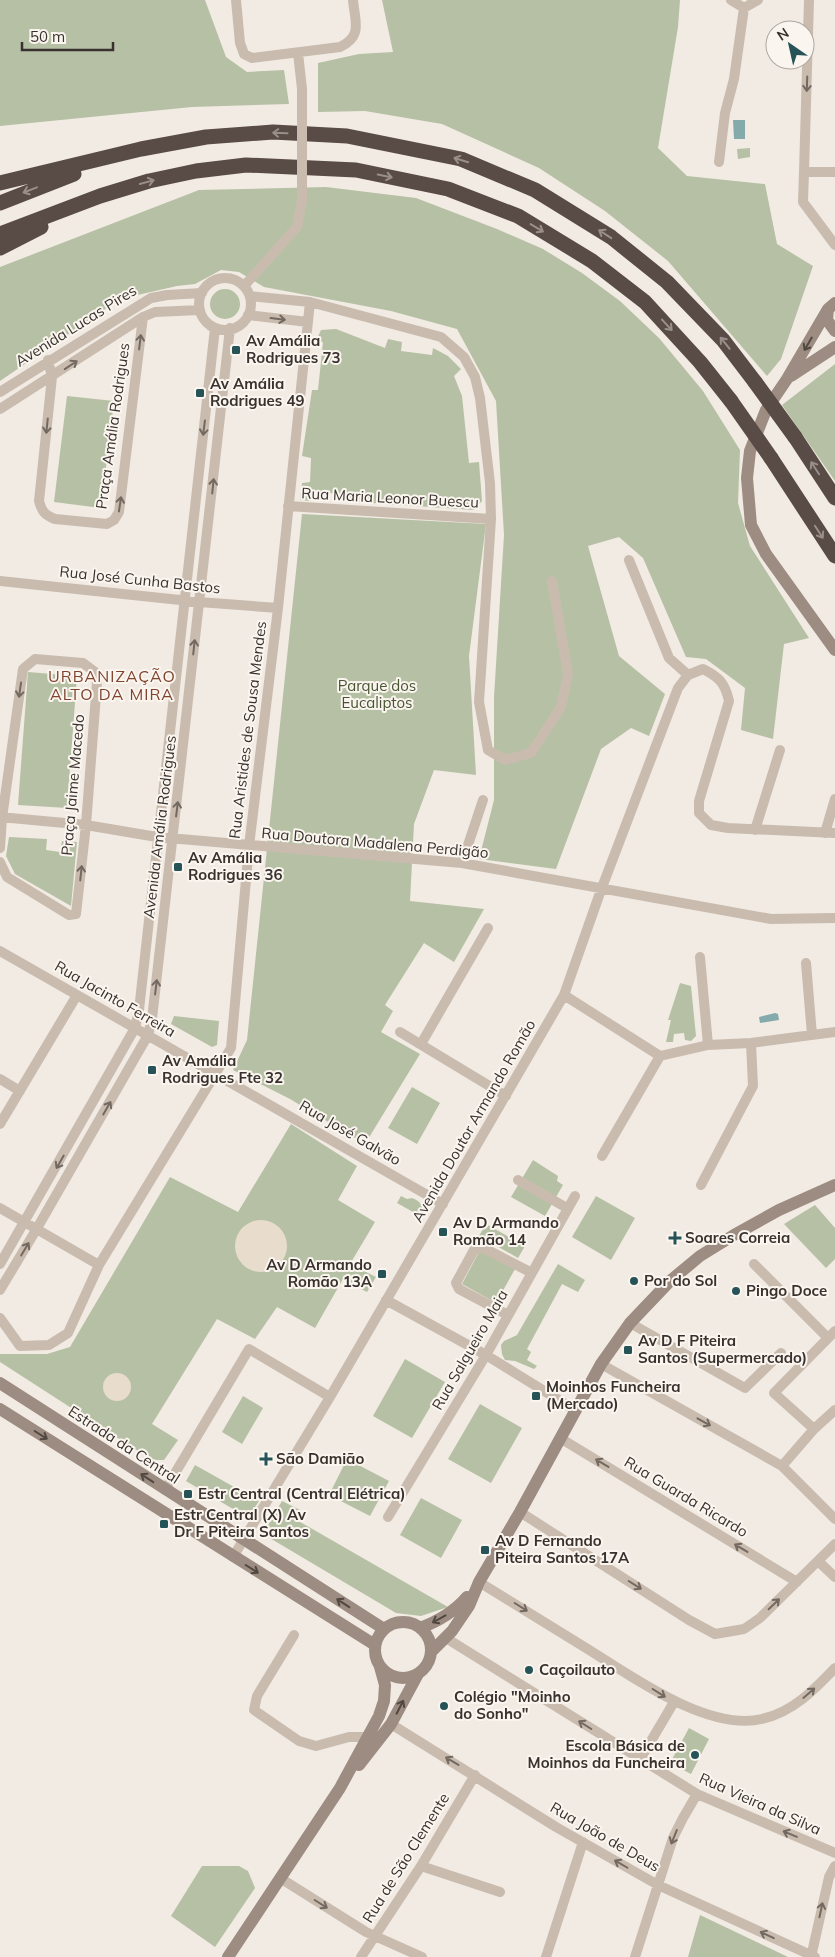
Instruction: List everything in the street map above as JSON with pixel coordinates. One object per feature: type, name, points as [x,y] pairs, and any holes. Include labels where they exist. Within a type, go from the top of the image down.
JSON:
[{"type":"highway","points":[[0,183],[141,149],[206,137],[273,132],[346,136],[461,159],[535,190],[610,237],[667,282],[723,340],[795,437],[835,498]]},
{"type":"highway","points":[[0,203],[24,192],[141,149]]},
{"type":"highway","points":[[0,234],[100,196],[149,181],[196,171],[246,165],[356,170],[448,189],[518,216],[592,261],[645,302],[700,362],[731,401],[835,556]]},
{"type":"highway","points":[[0,248],[100,196]]},
{"type":"street","points":[[236,0],[240,43],[244,54],[252,58],[340,47],[350,42],[356,32],[353,0]]},
{"type":"street","points":[[732,0],[744,8]]},
{"type":"street","points":[[744,8],[758,0]]},
{"type":"street","points":[[810,0],[803,202],[835,245]]},
{"type":"street","points":[[720,162],[724,112],[734,79],[744,8]]},
{"type":"street","points":[[244,286],[296,227],[302,200],[302,89],[298,53]]},
{"type":"street","points":[[804,172],[835,172]]},
{"type":"street","points":[[221,278],[237,281],[244,286],[250,296],[251,305],[248,315],[240,324],[230,328],[215,328],[207,322],[200,310],[200,302],[202,293],[213,281],[221,278]]},
{"type":"street","name":"Avenida Lucas Pires","points":[[0,392],[48,360],[152,298],[202,293]]},
{"type":"street","points":[[250,296],[310,302],[441,338],[464,357],[475,377],[480,398],[490,483],[491,518],[479,702],[488,750],[505,760],[531,753],[561,707],[568,674],[552,581]]},
{"type":"street","name":"Rua Aristides de Sousa Mendes","points":[[0,1318],[20,1346],[49,1345],[68,1333],[98,1265],[231,1048],[249,846],[278,608],[310,302]]},
{"type":"street","points":[[832,306],[827,320],[835,331]]},
{"type":"street","points":[[832,306],[766,410],[750,451],[747,478],[752,526],[766,554],[835,650]]},
{"type":"street","name":"Avenida Lucas Pires","points":[[0,410],[144,317],[155,312],[200,310]]},
{"type":"street","points":[[248,315],[308,322]]},
{"type":"street","name":"Praça Amália Rodrigues","points":[[48,360],[52,377],[39,501],[42,511],[47,516],[55,519],[107,524],[114,520],[119,512],[144,317]]},
{"type":"street","name":"Avenida Amália Rodrigues","points":[[0,1264],[25,1224],[135,1028],[139,1010],[215,328]]},
{"type":"street","name":"Avenida Amália Rodrigues","points":[[0,1290],[148,1035],[152,1019],[174,839],[230,328]]},
{"type":"street","points":[[787,379],[835,347]]},
{"type":"street","name":"Rua Maria Leonor Buescu","points":[[288,506],[491,518]]},
{"type":"street","points":[[628,560],[669,658],[688,675],[703,669],[715,676],[726,688],[729,701],[699,801],[699,813],[711,825],[755,830],[830,833],[835,799]]},
{"type":"street","name":"Rua José Cunha Bastos","points":[[0,580],[199,602],[278,608]]},
{"type":"street","name":"Praça Jaime Macedo","points":[[0,848],[1,818],[23,669],[35,659],[83,663],[95,672],[97,682],[86,825],[76,914],[69,915],[7,877],[0,862]]},
{"type":"street","name":"Avenida Doutor Armando Romão","points":[[233,1557],[330,1397],[564,995],[601,890],[678,688],[688,675]]},
{"type":"street","points":[[755,830],[780,750]]},
{"type":"street","points":[[462,863],[483,800]]},
{"type":"street","name":"Rua Doutora Madalena Perdigão","points":[[1,818],[86,825],[174,839],[462,863],[771,920],[835,918]]},
{"type":"street","points":[[421,1044],[488,928]]},
{"type":"street","name":"Rua Jacinto Ferreira","points":[[0,951],[215,1074]]},
{"type":"street","points":[[700,956],[708,1044]]},
{"type":"street","points":[[806,963],[812,1035]]},
{"type":"street","points":[[0,1124],[77,995]]},
{"type":"street","points":[[564,995],[660,1056]]},
{"type":"street","points":[[400,1032],[506,1096]]},
{"type":"street","points":[[602,1156],[660,1056],[708,1044],[751,1043],[835,1032]]},
{"type":"street","points":[[701,1185],[753,1086],[751,1043]]},
{"type":"street","name":"Rua José Galvão","points":[[215,1074],[443,1204]]},
{"type":"street","points":[[0,1079],[20,1091]]},
{"type":"street","points":[[518,1180],[568,1208]]},
{"type":"street","points":[[228,1957],[340,1788],[391,1724],[418,1674],[424,1668],[431,1652],[446,1638],[469,1606],[479,1582],[520,1512],[601,1364],[630,1323],[670,1281],[700,1256],[779,1210],[835,1184]]},
{"type":"street","name":"Rua Salgueiro Maia","points":[[388,1517],[486,1355],[575,1196]]},
{"type":"street","points":[[0,1208],[98,1265]]},
{"type":"street","points":[[508,1315],[459,1289],[456,1283],[474,1250],[482,1247],[532,1273]]},
{"type":"street","points":[[754,1264],[832,1334],[774,1393],[814,1429]]},
{"type":"street","points":[[386,1300],[486,1355],[575,1410]]},
{"type":"street","points":[[630,1323],[746,1388],[781,1354]]},
{"type":"street","points":[[165,1490],[248,1350],[330,1397]]},
{"type":"street","points":[[601,1364],[782,1466],[835,1519]]},
{"type":"street","name":"Estrada da Central","points":[[0,1383],[384,1630]]},
{"type":"street","points":[[0,1409],[375,1645]]},
{"type":"street","points":[[782,1466],[814,1429],[835,1410]]},
{"type":"street","name":"Rua Guarda Ricardo","points":[[560,1438],[797,1582]]},
{"type":"street","points":[[520,1512],[689,1620],[715,1634],[744,1630],[760,1618],[835,1544]]},
{"type":"street","points":[[818,1560],[835,1577]]},
{"type":"street","points":[[420,1628],[436,1622],[457,1609],[479,1582]]},
{"type":"street","points":[[479,1582],[674,1702],[706,1714],[740,1721],[761,1720],[796,1704],[813,1691],[835,1668]]},
{"type":"street","points":[[340,1788],[379,1716],[384,1700],[385,1685],[375,1657],[375,1645],[378,1636],[392,1624],[402,1622],[411,1624],[420,1628],[428,1639],[431,1652]]},
{"type":"street","points":[[294,1635],[257,1696],[254,1710],[299,1741],[316,1746],[349,1737],[368,1737]]},
{"type":"street","name":"Rua Vieira da Silva","points":[[446,1638],[697,1794],[835,1853]]},
{"type":"street","points":[[380,1667],[385,1672],[398,1678],[418,1674]]},
{"type":"street","points":[[641,1758],[674,1702]]},
{"type":"street","name":"Rua João de Deus","points":[[391,1724],[583,1842],[658,1885],[812,1956]]},
{"type":"street","name":"Rua de São Clemente","points":[[362,1957],[421,1866],[475,1775]]},
{"type":"street","points":[[636,1957],[673,1838],[682,1818],[697,1794]]},
{"type":"street","points":[[546,1957],[583,1842]]},
{"type":"street","points":[[421,1866],[500,1892]]},
{"type":"street","points":[[812,1956],[829,1877],[835,1866]]},
{"type":"street","points":[[280,1878],[366,1932],[422,1957]]},
{"type":"green space","points":[[0,0],[205,0],[226,57],[247,72],[284,70],[289,104],[192,107],[0,126]]},
{"type":"green space","points":[[382,0],[680,0],[678,27],[658,148],[687,176],[765,184],[777,244],[813,266],[781,359],[767,376],[668,261],[605,211],[539,168],[442,124],[365,111],[318,112],[318,63],[359,54],[393,52]]},
{"type":"green space","points":[[750,148],[750,157],[738,159],[737,149]]},
{"type":"green space","points":[[326,187],[416,198],[497,229],[543,249],[582,273],[620,301],[659,338],[703,391],[740,450],[738,503],[750,546],[809,638],[784,644],[773,739],[741,730],[745,688],[706,659],[686,657],[643,558],[619,537],[588,546],[619,656],[665,694],[649,736],[631,728],[601,749],[556,869],[479,859],[494,800],[494,697],[504,535],[496,401],[457,329],[391,311],[264,287],[239,272],[221,270],[195,284],[177,286],[120,299],[0,381],[0,267],[199,190]]},
{"type":"green space","points":[[225,289],[236,293],[240,304],[236,315],[225,319],[214,315],[210,304],[214,293]]},
{"type":"green space","points":[[336,329],[385,348],[388,339],[402,342],[401,351],[432,355],[433,348],[448,356],[461,369],[454,376],[462,396],[469,463],[479,462],[482,501],[474,510],[343,501],[342,494],[314,492],[311,501],[300,500],[302,483],[310,482],[311,458],[302,456],[312,390],[318,390],[323,342],[316,341],[321,330]]},
{"type":"green space","points":[[835,364],[835,481],[782,405]]},
{"type":"green space","points":[[67,396],[114,401],[101,508],[54,502]]},
{"type":"green space","name":"Parque dos Eucaliptos","points":[[302,514],[486,524],[469,656],[476,775],[434,770],[414,824],[410,901],[484,909],[454,962],[424,943],[385,1005],[393,1011],[381,1032],[420,1054],[365,1144],[290,1099],[233,1070],[247,1040]]},
{"type":"green space","points":[[28,672],[77,676],[67,808],[18,805]]},
{"type":"green space","points":[[9,837],[47,839],[46,850],[60,852],[62,841],[77,842],[71,906],[15,874],[6,856]]},
{"type":"green space","points":[[680,983],[691,986],[696,1036],[691,1041],[685,1040],[684,1033],[674,1034],[673,1042],[666,1042],[671,1020],[668,1020]]},
{"type":"green space","points":[[174,1016],[219,1021],[217,1045],[212,1047],[171,1024]]},
{"type":"green space","points":[[412,1087],[440,1103],[417,1144],[388,1128]]},
{"type":"green space","points":[[291,1124],[357,1166],[338,1200],[375,1222],[350,1264],[376,1277],[367,1292],[343,1279],[315,1328],[277,1307],[255,1339],[217,1319],[152,1424],[178,1440],[164,1460],[152,1460],[0,1362],[0,1354],[47,1354],[70,1347],[170,1177],[238,1212]]},
{"type":"green space","points":[[533,1160],[558,1176],[557,1181],[563,1185],[545,1216],[511,1197]]},
{"type":"green space","points":[[401,1196],[407,1199],[415,1199],[420,1203],[423,1208],[422,1217],[397,1203]]},
{"type":"green space","points":[[596,1196],[635,1218],[611,1260],[572,1237]]},
{"type":"green space","points":[[815,1205],[835,1228],[835,1259],[826,1268],[784,1224]]},
{"type":"green space","points":[[486,1224],[525,1246],[518,1258],[479,1236]]},
{"type":"green space","points":[[480,1250],[515,1269],[496,1303],[462,1284]]},
{"type":"green space","points":[[558,1264],[585,1280],[578,1292],[562,1284],[527,1349],[531,1352],[527,1360],[537,1366],[534,1369],[515,1361],[505,1360],[501,1345],[504,1341],[517,1335]]},
{"type":"green space","points":[[405,1359],[445,1382],[412,1438],[373,1416]]},
{"type":"green space","points":[[243,1396],[263,1408],[242,1444],[222,1432]]},
{"type":"green space","points":[[480,1404],[522,1428],[491,1483],[448,1459]]},
{"type":"green space","points":[[347,1459],[389,1481],[370,1516],[329,1495]]},
{"type":"green space","points":[[195,1465],[259,1501],[248,1518],[186,1481]]},
{"type":"green space","points":[[421,1498],[462,1520],[441,1558],[400,1535]]},
{"type":"green space","points":[[282,1501],[300,1510],[295,1519],[448,1607],[421,1616],[396,1613],[263,1534]]},
{"type":"green space","points":[[689,1728],[709,1739],[691,1774],[670,1763]]},
{"type":"green space","points":[[202,1866],[239,1866],[248,1871],[255,1888],[215,1947],[171,1916]]},
{"type":"green space","points":[[700,1915],[788,1957],[688,1957]]},
{"type":"shaded area","points":[[256,1220],[266,1220],[280,1227],[287,1241],[287,1251],[280,1265],[266,1272],[256,1272],[246,1268],[239,1261],[235,1251],[235,1241],[239,1231],[246,1224]]},
{"type":"shaded area","points":[[117,1373],[127,1377],[131,1387],[127,1397],[117,1401],[107,1397],[103,1387],[107,1377]]},
{"type":"water","points":[[733,120],[745,120],[745,139],[734,139]]},
{"type":"water","points":[[778,1014],[779,1020],[760,1023],[759,1017]]},
{"type":"place","name":"Av Amália Rodrigues 73","points":[[236,350]]},
{"type":"place","name":"Av Amália Rodrigues 49","points":[[200,393]]},
{"type":"place","name":"Av Amália Rodrigues 36","points":[[178,867]]},
{"type":"place","name":"Av Amália Rodrigues Fte 32","points":[[152,1070]]},
{"type":"place","name":"Av D Armando Romão 14","points":[[443,1232]]},
{"type":"place","name":"Soares Correia","points":[[675,1238]]},
{"type":"place","name":"Av D Armando Romão 13A","points":[[382,1274]]},
{"type":"place","name":"Por do Sol","points":[[634,1281]]},
{"type":"place","name":"Pingo Doce","points":[[736,1291]]},
{"type":"place","name":"Av D F Piteira Santos (Supermercado)","points":[[628,1350]]},
{"type":"place","name":"Moinhos Funcheira (Mercado)","points":[[536,1396]]},
{"type":"place","name":"São Damião","points":[[266,1459]]},
{"type":"place","name":"Estr Central (Central Elétrica)","points":[[188,1494]]},
{"type":"place","name":"Estr Central (X) Av Dr F Piteira Santos","points":[[164,1524]]},
{"type":"place","name":"Av D Fernando Piteira Santos 17A","points":[[485,1550]]},
{"type":"place","name":"Caçoilauto","points":[[529,1670]]},
{"type":"place","name":"Colégio \"Moinho do Sonho\"","points":[[444,1706]]},
{"type":"place","name":"Escola Básica de Moinhos da Funcheira","points":[[695,1755]]},
{"type":"district","name":"URBANIZAÇÃO ALTO DA MIRA","points":[[112,685]]}]
